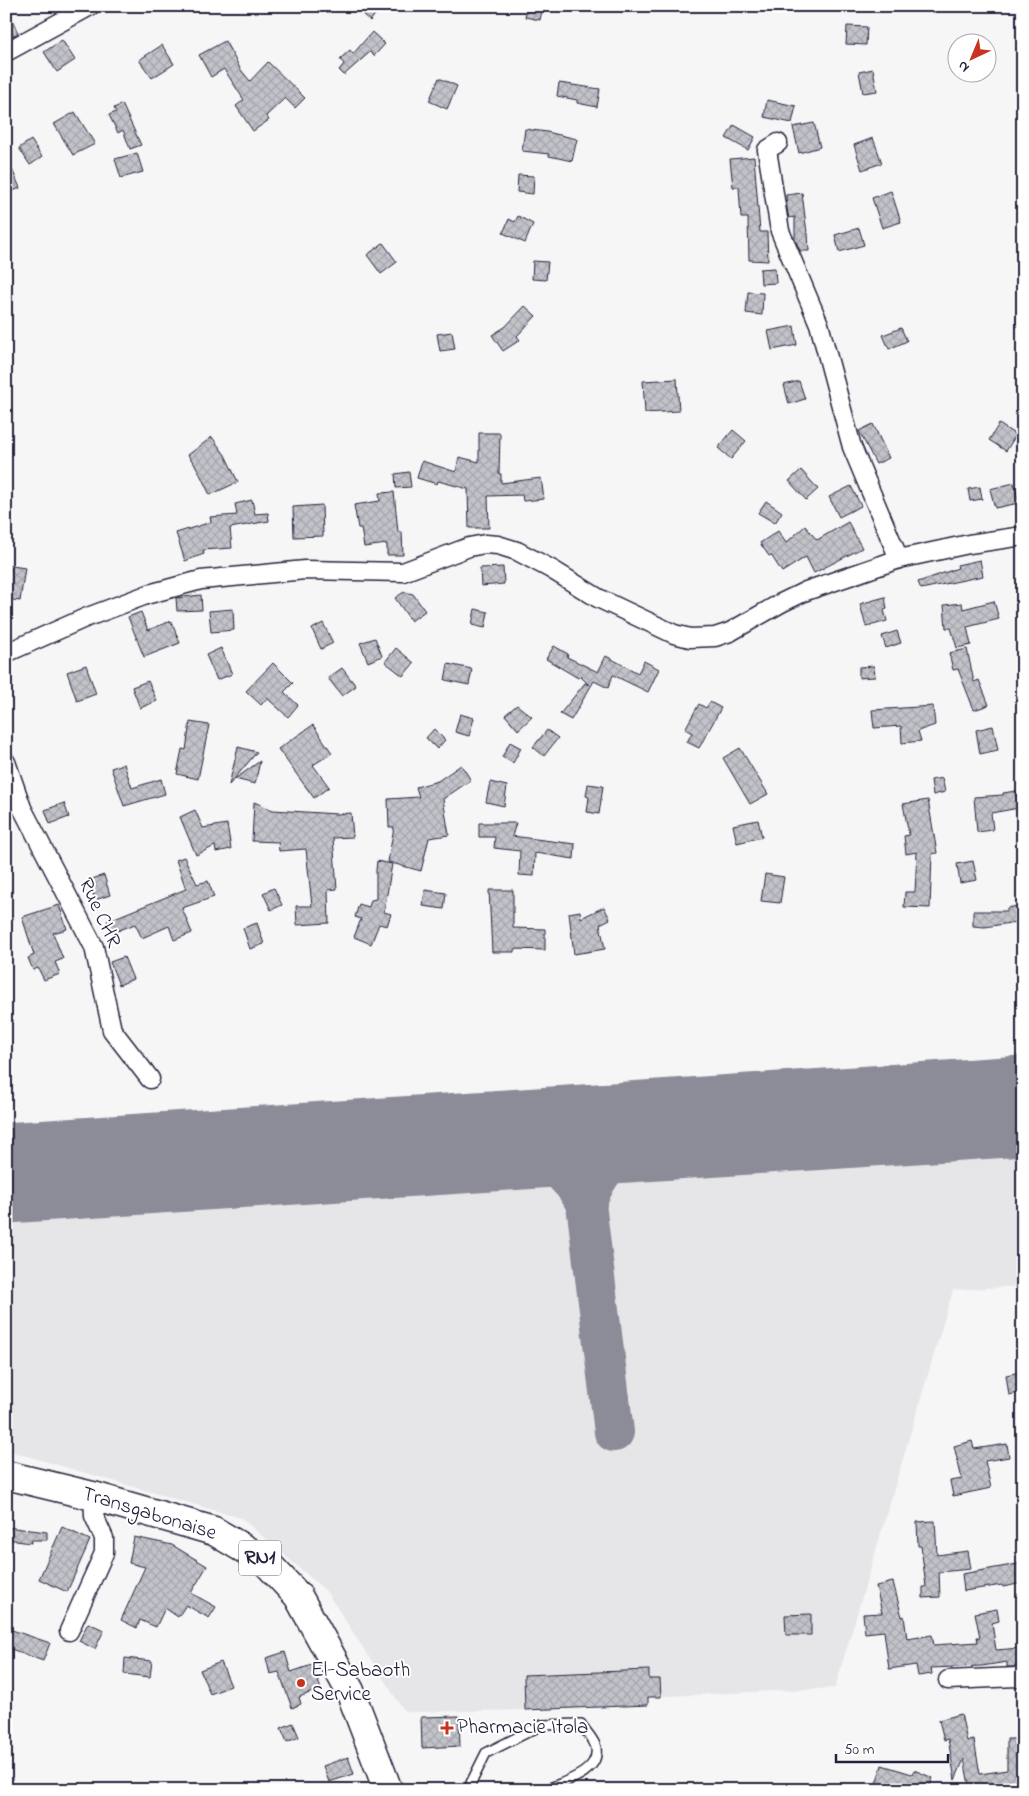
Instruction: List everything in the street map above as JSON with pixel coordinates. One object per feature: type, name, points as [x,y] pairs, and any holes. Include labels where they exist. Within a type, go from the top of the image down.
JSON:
[{"type":"highway","name":"Transgabonaise","points":[[6,1475],[92,1496],[214,1531],[266,1562],[298,1596],[350,1691],[388,1790]]},
{"type":"street","points":[[6,52],[90,6]]},
{"type":"street","points":[[778,143],[767,150],[780,231],[819,324],[852,448],[900,559]]},
{"type":"street","points":[[6,653],[85,618],[149,594],[201,580],[305,570],[403,572],[469,547],[485,544],[498,545],[517,552],[551,569],[598,598],[674,634],[690,638],[714,636],[730,632],[781,602],[806,591],[900,559],[969,544],[1023,536]]},
{"type":"street","name":"Rue CHR","points":[[6,762],[22,808],[94,947],[112,1030],[150,1079]]},
{"type":"street","points":[[69,1631],[104,1553],[104,1538],[94,1516],[92,1496]]},
{"type":"street","points":[[948,1680],[1017,1677],[1023,1673]]},
{"type":"lane","points":[[470,1790],[471,1783],[486,1753],[542,1726],[581,1724],[596,1747],[595,1762],[584,1772],[545,1790]]},
{"type":"shaded area","points":[[1023,1079],[1023,1286],[953,1290],[835,1688],[648,1697],[648,1705],[405,1712],[326,1591],[241,1518],[6,1450],[6,1143]]},
{"type":"building","points":[[6,6],[18,33],[6,40]]},
{"type":"building","points":[[353,6],[370,6],[377,12],[370,21]]},
{"type":"building","points":[[527,6],[543,6],[540,20],[525,17]]},
{"type":"building","points":[[847,26],[867,27],[866,45],[846,44]]},
{"type":"building","points":[[372,32],[385,44],[374,56],[370,52],[344,75],[339,70],[344,64],[340,59],[350,50],[353,54]]},
{"type":"building","points":[[62,40],[75,60],[57,72],[44,52]]},
{"type":"building","points":[[225,41],[241,70],[250,81],[268,62],[305,98],[295,108],[285,98],[266,116],[269,120],[253,131],[236,106],[244,100],[224,69],[211,77],[199,55]]},
{"type":"building","points":[[162,45],[174,64],[152,78],[139,60]]},
{"type":"building","points":[[873,69],[877,91],[863,93],[859,72]]},
{"type":"building","points":[[439,78],[457,86],[447,109],[429,101]]},
{"type":"building","points":[[559,83],[600,89],[597,107],[557,96]]},
{"type":"building","points":[[767,100],[796,106],[792,123],[764,117]]},
{"type":"building","points":[[122,104],[141,145],[130,149],[123,130],[118,133],[109,115],[116,112],[114,108]]},
{"type":"building","points":[[75,112],[95,144],[73,155],[54,124]]},
{"type":"building","points":[[814,123],[820,147],[799,153],[793,127]]},
{"type":"building","points":[[734,125],[755,137],[748,150],[726,138]]},
{"type":"building","points":[[525,129],[577,139],[572,161],[549,156],[549,154],[522,151]]},
{"type":"building","points":[[873,138],[882,163],[862,170],[854,145]]},
{"type":"building","points":[[31,140],[42,157],[30,165],[19,148]]},
{"type":"building","points":[[137,153],[143,172],[121,178],[115,159]]},
{"type":"building","points":[[6,155],[20,188],[6,194]]},
{"type":"building","points":[[754,157],[760,232],[767,232],[768,261],[749,260],[748,218],[741,218],[739,187],[733,187],[730,159]]},
{"type":"building","points":[[518,175],[534,176],[533,194],[517,192]]},
{"type":"building","points":[[891,191],[901,222],[882,228],[872,198]]},
{"type":"building","points":[[802,193],[809,251],[800,251],[795,239],[795,217],[789,218],[787,209],[786,195]]},
{"type":"building","points":[[518,216],[533,224],[525,243],[503,233],[509,219],[515,222]]},
{"type":"building","points":[[859,228],[864,245],[839,252],[835,235]]},
{"type":"building","points":[[383,243],[397,262],[381,274],[367,255]]},
{"type":"building","points":[[533,261],[548,262],[546,280],[532,279]]},
{"type":"building","points":[[775,268],[776,283],[761,284],[760,269]]},
{"type":"building","points":[[748,292],[763,293],[762,315],[746,313]]},
{"type":"building","points":[[525,306],[536,316],[517,336],[520,340],[503,351],[492,335],[505,327]]},
{"type":"building","points":[[794,326],[797,345],[772,350],[768,331]]},
{"type":"building","points":[[901,328],[907,341],[889,349],[883,335]]},
{"type":"building","points":[[452,332],[455,349],[440,351],[437,334]]},
{"type":"building","points":[[677,379],[679,411],[645,413],[643,381]]},
{"type":"building","points":[[799,381],[805,399],[789,404],[784,385]]},
{"type":"building","points":[[873,424],[889,458],[876,464],[859,431]]},
{"type":"building","points":[[999,424],[1016,435],[1006,451],[989,440]]},
{"type":"building","points":[[733,430],[746,441],[731,459],[718,448]]},
{"type":"building","points":[[479,433],[500,433],[499,474],[501,474],[501,483],[541,478],[544,499],[523,501],[522,495],[488,496],[489,528],[469,528],[468,489],[438,481],[437,484],[417,478],[422,461],[456,472],[459,457],[479,462]]},
{"type":"building","points":[[212,437],[225,455],[238,482],[210,495],[197,468],[188,455]]},
{"type":"building","points":[[801,470],[818,489],[806,500],[789,481]]},
{"type":"building","points":[[409,472],[411,487],[396,488],[395,474]]},
{"type":"building","points":[[1014,483],[1019,503],[995,508],[990,489]]},
{"type":"building","points":[[851,486],[861,506],[839,517],[829,497]]},
{"type":"building","points":[[980,487],[982,499],[970,501],[968,489]]},
{"type":"building","points":[[394,492],[398,532],[402,532],[403,555],[387,555],[387,544],[364,547],[354,505],[380,501],[379,493]]},
{"type":"building","points":[[252,500],[255,514],[268,513],[269,521],[230,528],[232,548],[203,550],[204,554],[185,561],[176,533],[211,522],[210,517],[237,515],[235,504]]},
{"type":"building","points":[[766,501],[782,512],[775,523],[758,513]]},
{"type":"building","points":[[322,505],[323,536],[294,537],[293,507]]},
{"type":"building","points":[[848,522],[862,548],[814,573],[806,557],[782,572],[771,555],[769,556],[760,543],[778,531],[786,543],[805,526],[817,540]]},
{"type":"building","points":[[980,560],[983,576],[921,589],[918,582],[958,568],[957,565]]},
{"type":"building","points":[[6,565],[25,568],[20,601],[6,599]]},
{"type":"building","points":[[503,567],[504,584],[481,586],[480,568]]},
{"type":"building","points":[[404,592],[413,594],[425,611],[411,621],[395,598]]},
{"type":"building","points":[[201,595],[202,610],[177,611],[176,598]]},
{"type":"building","points":[[885,597],[887,609],[884,610],[887,621],[866,627],[860,604]]},
{"type":"building","points":[[994,601],[999,619],[967,627],[971,645],[957,648],[951,628],[946,628],[944,605],[962,603],[963,609]]},
{"type":"building","points":[[233,609],[234,630],[211,632],[209,611]]},
{"type":"building","points":[[475,609],[488,612],[485,628],[472,625]]},
{"type":"building","points":[[141,612],[148,630],[171,621],[180,643],[144,657],[128,617]]},
{"type":"building","points":[[323,623],[333,643],[321,649],[312,629]]},
{"type":"building","points":[[897,631],[901,643],[886,648],[882,636]]},
{"type":"building","points":[[375,638],[382,656],[368,662],[360,643]]},
{"type":"building","points":[[554,646],[568,654],[567,657],[598,672],[606,656],[638,673],[644,661],[659,669],[648,692],[613,675],[608,688],[594,681],[571,720],[560,714],[585,683],[589,685],[580,676],[578,678],[546,659]]},
{"type":"building","points":[[221,648],[232,674],[217,680],[206,655]]},
{"type":"building","points":[[396,648],[414,663],[403,676],[385,662]]},
{"type":"building","points":[[967,649],[974,682],[979,680],[989,705],[974,710],[958,669],[953,670],[949,653]]},
{"type":"building","points":[[273,663],[293,683],[284,692],[298,705],[288,717],[267,698],[261,705],[246,691]]},
{"type":"building","points":[[448,664],[472,669],[469,685],[445,680]]},
{"type":"building","points":[[86,665],[96,694],[77,701],[67,672]]},
{"type":"building","points":[[874,666],[875,677],[859,678],[859,667]]},
{"type":"building","points":[[342,668],[356,686],[342,696],[328,678]]},
{"type":"building","points":[[148,681],[157,701],[140,708],[132,687]]},
{"type":"building","points":[[710,702],[721,708],[699,748],[687,742],[692,733],[685,729],[699,704],[706,708]]},
{"type":"building","points":[[517,705],[532,717],[518,730],[505,715]]},
{"type":"building","points":[[933,706],[935,725],[918,731],[921,741],[902,743],[901,726],[874,728],[872,710]]},
{"type":"building","points":[[460,714],[474,718],[469,736],[455,732]]},
{"type":"building","points":[[190,722],[209,725],[198,779],[177,774],[182,749],[186,750]]},
{"type":"building","points":[[313,725],[332,753],[313,765],[329,787],[314,798],[278,749]]},
{"type":"building","points":[[993,726],[998,750],[980,754],[976,730]]},
{"type":"building","points":[[434,729],[445,740],[437,749],[426,738]]},
{"type":"building","points":[[547,730],[558,738],[544,756],[533,747]]},
{"type":"building","points":[[510,742],[521,748],[513,763],[502,757]]},
{"type":"building","points":[[238,747],[257,752],[229,785]]},
{"type":"building","points":[[740,748],[768,794],[750,804],[723,758]]},
{"type":"building","points":[[260,761],[255,784],[235,779]]},
{"type":"building","points":[[124,764],[132,788],[161,779],[165,794],[124,806],[111,768]]},
{"type":"building","points":[[461,765],[471,780],[443,799],[449,835],[429,838],[421,871],[388,862],[394,827],[389,827],[388,799],[419,797],[416,787],[438,781]]},
{"type":"building","points":[[942,778],[945,792],[933,795],[931,780]]},
{"type":"building","points":[[490,782],[507,786],[504,806],[486,802]]},
{"type":"building","points":[[588,784],[603,786],[599,814],[587,812],[589,797],[586,796]]},
{"type":"building","points":[[1016,791],[1019,808],[991,813],[993,830],[977,832],[974,797],[1003,795],[1003,793]]},
{"type":"building","points":[[928,800],[937,853],[932,854],[930,908],[904,907],[905,892],[915,892],[917,852],[906,854],[904,836],[909,835],[903,804]]},
{"type":"building","points":[[254,802],[273,810],[337,814],[351,813],[353,837],[333,838],[337,889],[328,890],[329,923],[297,925],[296,906],[312,906],[306,849],[279,851],[278,842],[252,841]]},
{"type":"building","points":[[64,803],[69,817],[50,824],[45,810]]},
{"type":"building","points":[[195,810],[203,828],[227,824],[231,849],[216,852],[215,846],[196,855],[180,817]]},
{"type":"building","points":[[758,820],[762,837],[737,843],[733,825]]},
{"type":"building","points":[[479,823],[516,823],[512,836],[575,844],[574,859],[535,853],[534,876],[519,875],[520,851],[494,848],[495,837],[479,837]]},
{"type":"building","points":[[184,857],[197,884],[208,881],[214,897],[182,908],[192,933],[174,940],[169,926],[142,938],[135,924],[112,933],[107,921],[186,889],[176,860]]},
{"type":"building","points":[[377,861],[392,864],[384,912],[391,914],[387,926],[379,924],[371,944],[354,937],[361,919],[355,917],[359,904],[369,907],[371,900],[376,899]]},
{"type":"building","points":[[973,861],[977,880],[960,883],[957,864]]},
{"type":"building","points":[[765,874],[784,877],[780,903],[761,901]]},
{"type":"building","points":[[104,875],[110,895],[95,900],[89,880]]},
{"type":"building","points":[[274,888],[282,905],[271,910],[263,893]]},
{"type":"building","points":[[425,890],[446,893],[444,909],[423,906]]},
{"type":"building","points":[[489,890],[513,890],[513,928],[545,929],[545,950],[514,949],[514,952],[492,952]]},
{"type":"building","points":[[59,905],[67,929],[53,933],[63,959],[55,962],[60,974],[44,980],[38,968],[33,970],[28,958],[34,955],[22,917]]},
{"type":"building","points":[[1018,906],[1019,911],[1023,911],[1023,921],[985,927],[973,926],[973,911],[1007,911],[1007,908]]},
{"type":"building","points":[[604,907],[610,919],[600,924],[605,949],[574,954],[569,913],[580,911],[581,918]]},
{"type":"building","points":[[257,923],[264,944],[250,949],[243,928]]},
{"type":"building","points":[[124,957],[133,979],[119,985],[110,962]]},
{"type":"building","points":[[1020,1372],[1023,1392],[1009,1395],[1006,1375]]},
{"type":"building","points":[[972,1441],[974,1449],[1007,1444],[1009,1457],[985,1461],[991,1488],[953,1496],[950,1481],[962,1479],[954,1446]]},
{"type":"building","points":[[935,1521],[937,1555],[968,1551],[971,1569],[939,1572],[940,1597],[923,1598],[923,1587],[926,1587],[921,1546],[918,1546],[917,1522]]},
{"type":"building","points":[[6,1527],[47,1532],[47,1540],[32,1540],[31,1543],[6,1540]]},
{"type":"building","points":[[62,1527],[90,1540],[67,1592],[39,1579]]},
{"type":"building","points":[[134,1537],[172,1545],[207,1566],[191,1593],[216,1607],[209,1618],[186,1605],[178,1617],[165,1608],[156,1627],[140,1620],[137,1628],[121,1620],[145,1567],[129,1563]]},
{"type":"building","points":[[1023,1563],[1023,1583],[964,1591],[962,1574]]},
{"type":"building","points":[[893,1582],[902,1617],[904,1616],[907,1639],[932,1635],[934,1645],[978,1642],[977,1637],[980,1637],[975,1613],[997,1609],[999,1621],[992,1623],[996,1650],[1020,1648],[1022,1663],[1014,1667],[1007,1667],[1007,1662],[982,1666],[931,1668],[932,1674],[918,1676],[916,1665],[889,1669],[884,1631],[865,1633],[863,1614],[882,1613],[876,1586]]},
{"type":"building","points":[[811,1614],[811,1635],[786,1635],[785,1615]]},
{"type":"building","points":[[88,1623],[104,1630],[95,1649],[79,1641]]},
{"type":"building","points":[[6,1628],[50,1643],[43,1661],[6,1647]]},
{"type":"building","name":"El-Sabaoth Service","points":[[285,1652],[291,1672],[312,1665],[321,1689],[299,1697],[301,1704],[292,1708],[279,1672],[270,1674],[266,1658]]},
{"type":"building","points":[[125,1658],[152,1661],[150,1677],[124,1674]]},
{"type":"building","points":[[221,1662],[231,1686],[210,1694],[200,1670]]},
{"type":"building","points":[[649,1670],[649,1679],[660,1679],[661,1697],[648,1697],[648,1705],[525,1710],[524,1675]]},
{"type":"building","points":[[961,1714],[967,1741],[974,1740],[980,1774],[1007,1770],[1007,1739],[1023,1739],[1023,1790],[970,1790],[964,1759],[955,1780],[948,1739],[944,1740],[939,1720]]},
{"type":"building","points":[[459,1716],[460,1746],[422,1748],[421,1717]]},
{"type":"building","points":[[293,1723],[299,1737],[287,1742],[281,1728]]},
{"type":"building","points":[[348,1757],[354,1774],[329,1782],[323,1766]]},
{"type":"building","points":[[882,1765],[912,1774],[914,1770],[933,1778],[928,1790],[874,1790]]},
{"type":"taxiway","points":[[586,1204],[598,1177],[605,1168],[622,1153],[655,1131]]},
{"type":"taxiway","points":[[508,1140],[553,1164],[571,1181],[586,1204],[614,1432]]},
{"type":"runway","points":[[6,1173],[1023,1106]]},
{"type":"place","name":"El-Sabaoth Service","points":[[301,1683]]},
{"type":"place","name":"Pharmacie Itola","points":[[447,1728]]}]
